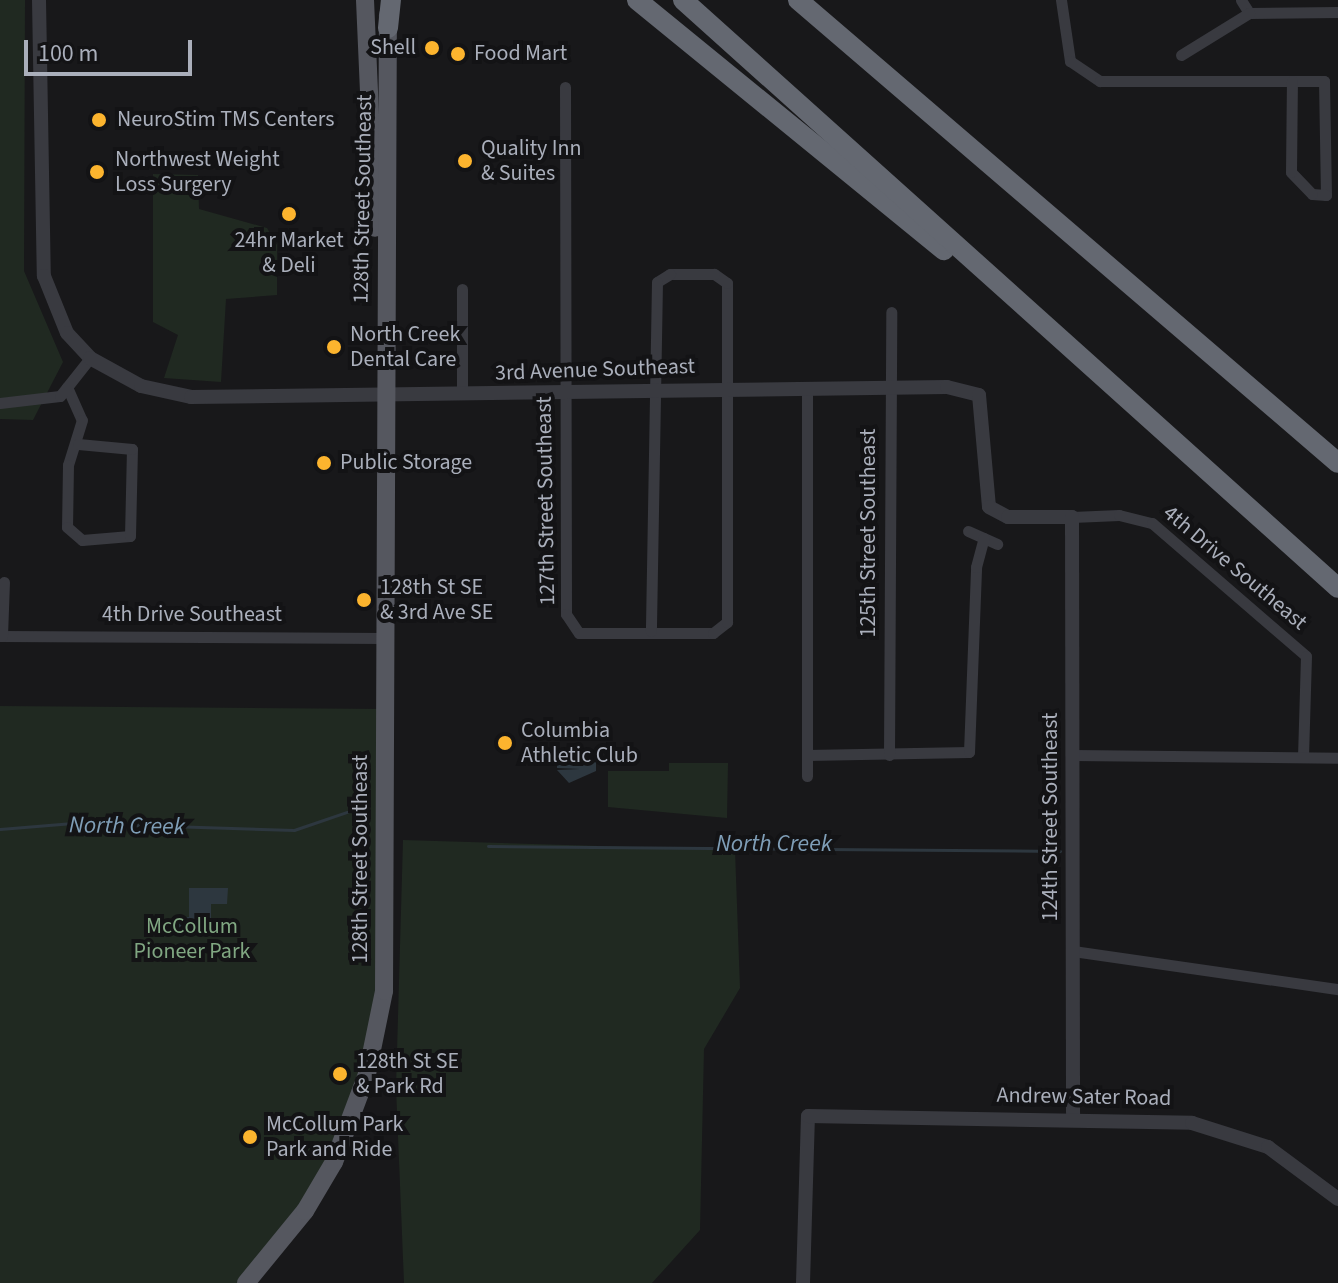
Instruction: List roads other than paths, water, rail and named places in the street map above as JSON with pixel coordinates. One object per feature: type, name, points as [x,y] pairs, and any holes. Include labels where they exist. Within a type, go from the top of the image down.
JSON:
[{"type":"highway","points":[[388,28],[389,0]]},
{"type":"highway","points":[[637,0],[868,193],[1056,335]]},
{"type":"highway","points":[[683,0],[1338,588]]},
{"type":"highway","points":[[798,0],[1338,463]]},
{"type":"main road","name":"128th Street Southeast","points":[[246,1283],[305,1211],[334,1162],[378,1032],[386,971],[382,398],[373,113],[365,0]]},
{"type":"main road","name":"128th Street Southeast","points":[[382,398],[388,196],[388,28]]},
{"type":"main road","points":[[373,113],[388,196]]},
{"type":"street","points":[[0,403],[45,403],[67,387],[90,358],[67,333],[44,276],[39,0]]},
{"type":"street","points":[[1061,0],[1061,39],[1070,61],[1100,81],[1292,81],[1324,81],[1326,195],[1312,194],[1291,172],[1292,81]]},
{"type":"street","points":[[1241,0],[1249,13]]},
{"type":"street","points":[[1181,55],[1249,13],[1338,12]]},
{"type":"street","name":"127th Street Southeast","points":[[565,87],[565,389],[571,626],[579,633],[651,631]]},
{"type":"street","points":[[670,274],[714,274],[727,283],[728,388],[727,622],[713,633],[651,631],[657,282],[670,274]]},
{"type":"street","points":[[462,289],[462,394]]},
{"type":"street","name":"125th Street Southeast","points":[[889,755],[891,312]]},
{"type":"street","name":"3rd Avenue Southeast","points":[[90,358],[141,386],[191,397],[382,398],[565,389],[890,387],[979,395],[989,507]]},
{"type":"street","points":[[67,387],[82,420],[78,444],[68,465],[67,527],[82,540],[130,536],[132,449],[78,444]]},
{"type":"street","points":[[807,388],[807,776]]},
{"type":"street","name":"4th Drive Southeast","points":[[989,507],[1008,517],[1119,515],[1152,523],[1306,656],[1303,757]]},
{"type":"street","name":"124th Street Southeast","points":[[1072,517],[1073,1117]]},
{"type":"street","points":[[968,531],[997,544]]},
{"type":"street","points":[[807,755],[960,755],[973,745],[976,567],[984,538]]},
{"type":"street","points":[[1,636],[4,582]]},
{"type":"street","name":"4th Drive Southeast","points":[[1,636],[384,638]]},
{"type":"street","points":[[1072,755],[1338,758]]},
{"type":"street","points":[[1073,951],[1338,989]]},
{"type":"street","name":"Andrew Sater Road","points":[[803,1283],[808,1116],[1150,1118],[1224,1130],[1268,1147],[1338,1199]]},
{"type":"waterway","name":"North Creek","points":[[0,829],[73,823],[294,830],[347,812]]},
{"type":"waterway","name":"North Creek","points":[[488,846],[1060,851]]},
{"type":"place","name":"Shell","points":[[432,48]]},
{"type":"place","name":"Food Mart","points":[[458,54]]},
{"type":"place","name":"NeuroStim TMS Centers","points":[[99,120]]},
{"type":"place","name":"Quality Inn & Suites","points":[[465,161]]},
{"type":"place","name":"Northwest Weight Loss Surgery","points":[[97,172]]},
{"type":"place","name":"24hr Market & Deli","points":[[289,214]]},
{"type":"place","name":"North Creek Dental Care","points":[[334,347]]},
{"type":"place","name":"Public Storage","points":[[324,463]]},
{"type":"place","name":"128th St SE & 3rd Ave SE","points":[[364,600]]},
{"type":"place","name":"Columbia Athletic Club","points":[[505,743]]},
{"type":"place","name":"128th St SE & Park Rd","points":[[340,1074]]},
{"type":"place","name":"McCollum Park Park and Ride","points":[[250,1137]]},
{"type":"park label","name":"McCollum Pioneer Park","points":[[192,938]]}]
